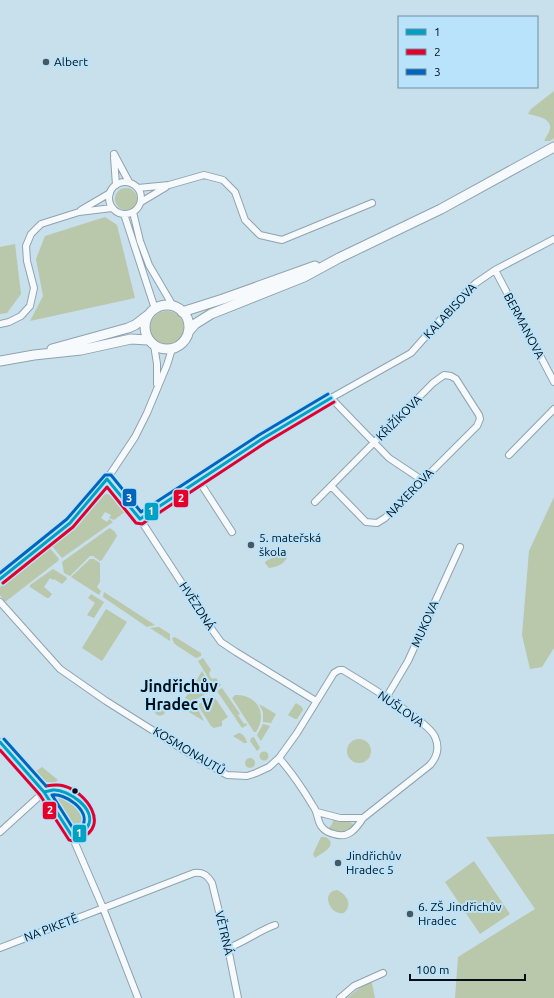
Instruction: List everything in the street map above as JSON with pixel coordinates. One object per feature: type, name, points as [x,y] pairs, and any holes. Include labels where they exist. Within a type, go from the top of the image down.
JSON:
[{"type":"main road","points":[[188,330],[211,314],[304,277],[339,258],[441,209],[554,147]]},
{"type":"main road","points":[[182,312],[339,258]]},
{"type":"main road","points":[[0,361],[34,355],[82,350],[130,339],[151,342],[164,349],[172,349],[183,342],[188,330],[188,321],[182,312],[173,306],[164,306],[151,312],[135,325],[128,328],[34,355]]},
{"type":"main road","points":[[151,312],[146,320],[144,329],[151,342]]},
{"type":"street","points":[[116,185],[114,154],[128,182]]},
{"type":"street","points":[[138,188],[169,185],[204,175],[223,180],[235,192],[245,220],[260,235],[282,240],[372,202]]},
{"type":"street","points":[[79,212],[110,192],[116,185],[122,182],[128,182],[138,188],[141,195],[141,202]]},
{"type":"street","points":[[110,192],[109,198],[112,208],[124,214],[134,212],[141,202],[169,185]]},
{"type":"street","points":[[0,324],[9,322],[21,316],[30,306],[34,288],[27,261],[26,246],[31,234],[41,224],[79,212],[112,208]]},
{"type":"street","points":[[134,212],[140,241],[149,265],[173,306]]},
{"type":"street","points":[[124,214],[151,312]]},
{"type":"street","name":"KALABISOVA","points":[[331,398],[412,353],[457,301],[476,282],[554,238]]},
{"type":"street","name":"BERMANOVA","points":[[495,270],[554,382]]},
{"type":"street","points":[[151,342],[157,364],[157,387]]},
{"type":"street","points":[[0,579],[70,522],[88,503],[107,479],[135,437],[147,413],[172,349]]},
{"type":"street","name":"KŘIŽÍKOVA","points":[[315,502],[433,383],[444,375],[451,376],[456,379],[479,415]]},
{"type":"street","points":[[140,519],[262,439],[331,398],[389,458],[422,480]]},
{"type":"street","points":[[509,455],[554,409]]},
{"type":"street","name":"NAXEROVA","points":[[331,486],[366,522],[376,523],[385,518],[477,426],[480,418],[479,415]]},
{"type":"street","name":"HVĚZDNÁ","points":[[107,479],[140,519],[158,544],[221,642],[316,701]]},
{"type":"street","points":[[198,480],[232,532]]},
{"type":"street","name":"MUKOVA","points":[[386,698],[408,661],[460,547]]},
{"type":"street","name":"KOSMONAUTŮ","points":[[0,602],[60,669],[106,701],[187,752],[227,775],[247,776],[269,766],[280,758],[316,701]]},
{"type":"street","name":"NUŠLOVA","points":[[316,701],[334,673],[342,670],[412,715],[431,730],[438,745],[435,760],[363,818],[356,829],[351,833],[346,835],[338,835],[324,830],[320,822],[318,812]]},
{"type":"street","points":[[0,742],[6,747],[44,792],[72,836],[103,908],[138,998]]},
{"type":"street","points":[[280,758],[318,812],[340,818],[363,818]]},
{"type":"street","points":[[0,832],[44,792],[60,790],[68,793],[80,802],[87,810],[90,819],[89,824],[84,831],[72,836]]},
{"type":"street","name":"NA PIKETĚ","points":[[0,948],[194,873],[202,872]]},
{"type":"street","name":"VĚTRNÁ","points":[[202,872],[212,883],[228,948],[238,998]]},
{"type":"street","points":[[228,948],[241,943],[274,925]]},
{"type":"street","points":[[340,998],[354,986],[383,973]]},
{"type":"green space","points":[[554,91],[554,138],[550,141],[544,141],[550,129],[549,122],[543,118],[528,114],[531,109]]},
{"type":"green space","points":[[126,188],[134,191],[137,199],[134,207],[126,210],[118,207],[115,199],[118,191]]},
{"type":"green space","points":[[105,217],[117,225],[135,298],[30,321],[43,296],[36,259],[45,236]]},
{"type":"green space","points":[[15,244],[21,294],[7,313],[0,314],[0,247]]},
{"type":"green space","points":[[167,311],[179,316],[184,328],[179,340],[167,345],[155,340],[150,328],[155,316]]},
{"type":"green space","points":[[107,494],[119,500],[124,505],[126,511],[114,520],[109,518],[111,515],[105,512],[101,518],[107,522],[109,519],[113,522],[62,558],[51,545],[78,522],[102,495]]},
{"type":"green space","points":[[554,497],[554,648],[542,667],[530,669],[522,635],[529,551]]},
{"type":"green space","points":[[110,528],[117,536],[102,560],[100,561],[93,556],[90,556],[70,576],[64,573],[62,562]]},
{"type":"green space","points":[[47,547],[49,547],[59,559],[58,561],[5,602],[0,595],[0,587]]},
{"type":"green space","points":[[284,554],[287,558],[279,565],[269,568],[265,563],[272,558]]},
{"type":"green space","points":[[90,559],[94,559],[100,563],[100,582],[97,587],[101,591],[99,595],[71,577]]},
{"type":"green space","points":[[53,569],[67,579],[62,584],[50,578],[44,587],[52,594],[49,598],[47,598],[30,587],[30,585]]},
{"type":"green space","points":[[104,592],[155,625],[147,627],[103,597]]},
{"type":"green space","points":[[91,594],[104,602],[94,618],[87,615],[95,603],[88,598]]},
{"type":"green space","points":[[106,609],[127,622],[102,661],[82,648]]},
{"type":"green space","points":[[159,627],[170,634],[170,641],[150,628]]},
{"type":"green space","points":[[175,637],[201,653],[201,656],[196,658],[176,645],[172,638]]},
{"type":"green space","points":[[203,658],[211,670],[209,673],[210,677],[213,679],[216,678],[221,685],[215,689],[198,661]]},
{"type":"green space","points":[[202,671],[211,687],[209,691],[195,683]]},
{"type":"green space","points":[[194,686],[205,694],[191,703],[185,698]]},
{"type":"green space","points":[[222,688],[240,714],[238,715],[244,724],[246,723],[247,725],[242,728],[217,691]]},
{"type":"green space","points":[[213,695],[228,717],[222,721],[222,726],[214,728],[211,726],[199,707],[199,704]]},
{"type":"green space","points":[[235,695],[249,698],[258,706],[261,718],[256,732],[254,732],[232,698]]},
{"type":"green space","points":[[296,703],[302,707],[303,710],[297,719],[295,719],[288,715]]},
{"type":"green space","points":[[259,704],[276,714],[271,723],[263,722],[263,712]]},
{"type":"green space","points":[[158,705],[162,705],[164,706],[164,714],[158,715],[155,712],[155,708]]},
{"type":"green space","points":[[193,706],[196,706],[204,721],[187,711]]},
{"type":"green space","points":[[263,724],[270,726],[261,741],[257,735]]},
{"type":"green space","points":[[239,733],[242,734],[247,743],[244,743],[233,736]]},
{"type":"green space","points":[[254,737],[260,748],[257,751],[250,741],[251,738]]},
{"type":"green space","points":[[359,739],[364,740],[370,746],[370,756],[364,762],[359,763],[354,762],[348,756],[347,751],[348,746],[354,740]]},
{"type":"green space","points":[[264,751],[269,756],[264,761],[259,756]]},
{"type":"green space","points":[[248,758],[252,758],[255,763],[252,768],[248,768],[245,765],[245,761]]},
{"type":"green space","points":[[42,767],[58,780],[50,783],[41,780],[35,772]]},
{"type":"green space","points":[[61,794],[70,800],[82,812],[84,822],[82,827],[76,829],[69,826],[54,799],[54,797]]},
{"type":"green space","points":[[333,820],[350,822],[353,826],[351,829],[345,831],[328,829]]},
{"type":"green space","points":[[554,834],[554,998],[455,998],[458,957],[535,909],[486,837]]},
{"type":"green space","points":[[321,837],[328,839],[331,844],[326,851],[315,858],[313,854]]},
{"type":"green space","points":[[474,861],[510,914],[480,934],[445,882]]},
{"type":"green space","points":[[337,890],[344,894],[348,900],[347,910],[344,913],[335,911],[331,908],[329,903],[329,895]]},
{"type":"green space","points":[[371,979],[375,998],[347,998]]},
{"type":"transit line","name":"3","points":[[0,573],[67,519],[105,475],[111,475],[141,512],[259,435],[328,394]]},
{"type":"transit line","name":"1","points":[[0,579],[70,523],[107,479],[140,519],[262,439],[331,398]]},
{"type":"transit line","name":"2","points":[[3,583],[73,527],[107,487],[136,523],[142,524],[265,443],[334,402]]},
{"type":"transit line","name":"3","points":[[4,739],[46,786]]},
{"type":"transit line","name":"1","points":[[0,742],[44,792]]},
{"type":"transit line","name":"2","points":[[0,750],[40,795],[69,840],[76,840],[89,832],[94,825],[94,817],[92,809],[87,802],[72,789],[57,785],[46,786]]},
{"type":"transit line","name":"1","points":[[53,790],[73,796],[85,807],[90,820],[87,828],[79,834],[72,836],[44,792],[53,790]]},
{"type":"transit line","name":"3","points":[[52,795],[63,797],[80,808],[84,819],[83,825],[74,830],[52,795]]},
{"type":"place","name":"Albert","points":[[46,62]]},
{"type":"place","name":"5. mateřská škola","points":[[251,545]]},
{"type":"place","name":"Jindřichův Hradec 5","points":[[338,863]]},
{"type":"place","name":"6. ZŠ Jindřichův Hradec","points":[[410,914]]},
{"type":"district","name":"Jindřichův Hradec V","points":[[179,695]]}]
